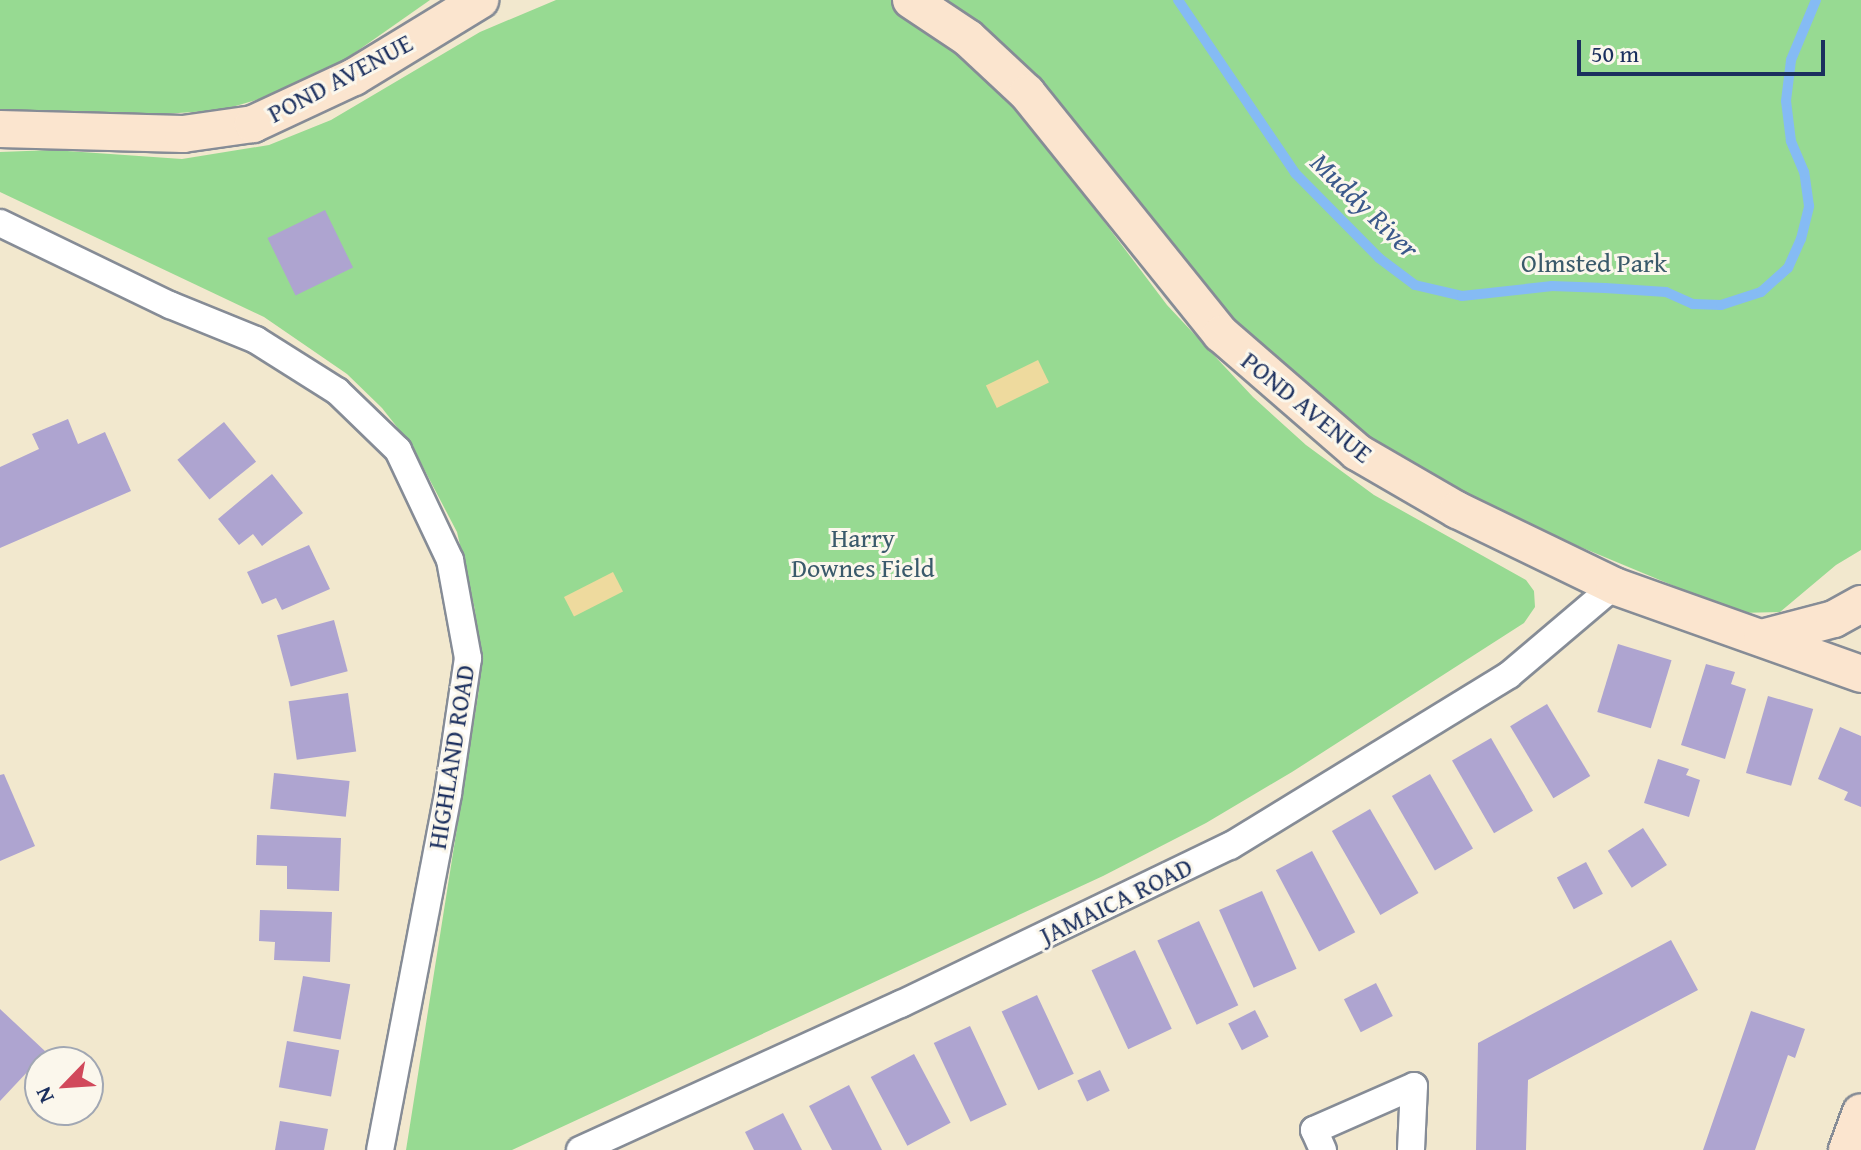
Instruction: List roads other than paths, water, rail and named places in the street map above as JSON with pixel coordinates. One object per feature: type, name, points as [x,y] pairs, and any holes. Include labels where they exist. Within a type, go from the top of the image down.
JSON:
[{"type":"main road","name":"POND AVENUE","points":[[0,129],[183,134],[253,124],[354,77],[480,0]]},
{"type":"main road","name":"POND AVENUE","points":[[911,0],[968,38],[1027,93],[1221,334],[1357,452],[1457,510],[1614,586],[1861,674]]},
{"type":"main road","points":[[1762,638],[1834,619],[1861,604]]},
{"type":"main road","points":[[1861,613],[1861,637]]},
{"type":"main road","points":[[1847,1150],[1861,1112]]},
{"type":"street","name":"HIGHLAND ROAD","points":[[0,223],[170,305],[256,340],[337,391],[398,450],[450,560],[468,658],[448,794],[380,1150]]},
{"type":"street","name":"JAMAICA ROAD","points":[[580,1150],[914,998],[1230,846],[1509,675],[1614,586]]},
{"type":"street","points":[[1323,1150],[1314,1130],[1414,1086],[1411,1150]]},
{"type":"waterway","name":"Muddy River","points":[[1178,0],[1295,173],[1379,258],[1415,285],[1462,296],[1552,286],[1605,288],[1666,292],[1693,304],[1721,305],[1761,292],[1788,268],[1801,239],[1809,206],[1804,172],[1791,141],[1786,101],[1791,60],[1816,0]]},
{"type":"park label","name":"Olmsted Park","points":[[1594,263]]},
{"type":"park label","name":"Harry Downes Field","points":[[863,553]]}]
